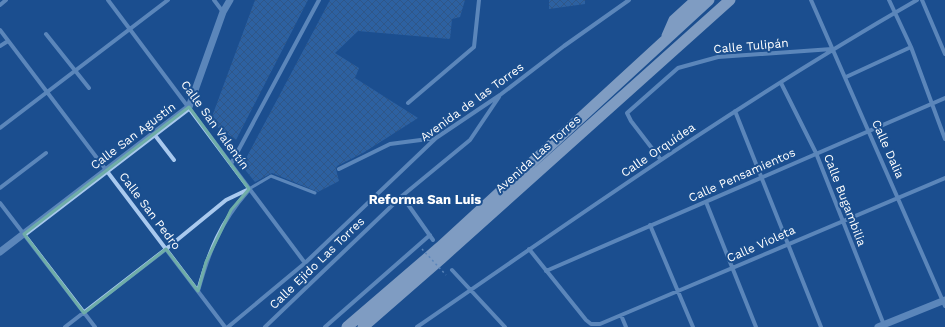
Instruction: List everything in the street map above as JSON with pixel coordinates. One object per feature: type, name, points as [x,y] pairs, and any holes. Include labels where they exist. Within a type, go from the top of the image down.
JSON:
[{"type":"highway","points":[[665,40],[674,20],[696,0]]},
{"type":"highway","name":"Avenida Las Torres","points":[[347,327],[440,247],[709,0]]},
{"type":"highway","name":"Avenida Las Torres","points":[[363,327],[730,0]]},
{"type":"street","points":[[0,5],[6,0]]},
{"type":"street","name":"Calle San Valentín","points":[[108,0],[305,263]]},
{"type":"street","points":[[0,128],[168,0]]},
{"type":"street","points":[[214,0],[223,12]]},
{"type":"street","name":"Calle San Agustín","points":[[0,252],[189,107],[223,12],[230,0]]},
{"type":"street","points":[[231,164],[319,0]]},
{"type":"street","points":[[408,103],[474,47],[479,0]]},
{"type":"street","name":"Avenida de las Torres","points":[[226,327],[305,263],[436,138],[500,95],[564,46],[629,0]]},
{"type":"street","name":"Calle Dalia","points":[[811,0],[944,302]]},
{"type":"street","points":[[889,0],[911,47],[945,139]]},
{"type":"street","name":"Calle Orquídea","points":[[417,327],[529,249],[735,111],[833,49],[917,0]]},
{"type":"street","points":[[922,0],[945,54]]},
{"type":"street","name":"Calle San Pedro","points":[[0,30],[226,327]]},
{"type":"street","points":[[46,34],[89,88]]},
{"type":"street","points":[[0,46],[8,41]]},
{"type":"street","points":[[846,77],[911,47]]},
{"type":"street","name":"Calle Tulipán","points":[[661,160],[631,121],[628,113],[678,68],[718,57],[833,49]]},
{"type":"street","name":"Calle Bugambilia","points":[[781,83],[816,153],[882,326]]},
{"type":"street","name":"Calle Ejido Las Torres","points":[[265,327],[402,196],[470,140],[500,95]]},
{"type":"street","name":"Calle Pensamientos","points":[[546,271],[868,130],[945,98]]},
{"type":"street","points":[[735,111],[821,327]]},
{"type":"street","points":[[154,134],[174,160]]},
{"type":"street","points":[[339,169],[390,144],[436,138]]},
{"type":"street","points":[[0,188],[46,153]]},
{"type":"street","name":"Calle Violeta","points":[[546,271],[586,320],[591,324],[600,324],[842,220],[945,178]]},
{"type":"street","points":[[65,327],[166,249],[226,200],[249,189]]},
{"type":"street","points":[[198,291],[206,262],[217,235],[231,210],[249,189]]},
{"type":"street","points":[[402,196],[433,240]]},
{"type":"street","points":[[706,202],[756,327]]},
{"type":"street","points":[[0,203],[95,327]]},
{"type":"street","points":[[650,225],[693,327]]},
{"type":"street","points":[[325,327],[430,235]]},
{"type":"street","points":[[529,249],[546,271]]},
{"type":"street","points":[[452,270],[504,327]]},
{"type":"street","points":[[882,326],[944,302]]},
{"type":"street","points":[[621,315],[626,327]]},
{"type":"lane","points":[[249,189],[271,176],[315,193]]},
{"type":"path","points":[[422,250],[446,275]]},
{"type":"highlighted area","points":[[189,107],[249,189],[231,210],[206,262],[198,291],[166,249],[84,313],[24,234]]},
{"type":"building","points":[[255,0],[308,0],[236,140],[210,122]]},
{"type":"building","points":[[330,0],[465,0],[460,17],[452,19],[450,39],[358,31],[335,53],[359,68],[355,78],[418,118],[363,153],[337,166],[336,169],[339,181],[318,192],[272,173],[255,182],[242,166]]},
{"type":"building","points":[[549,0],[585,0],[585,4],[549,9]]},
{"type":"district","name":"Reforma San Luis","points":[[425,199]]}]
